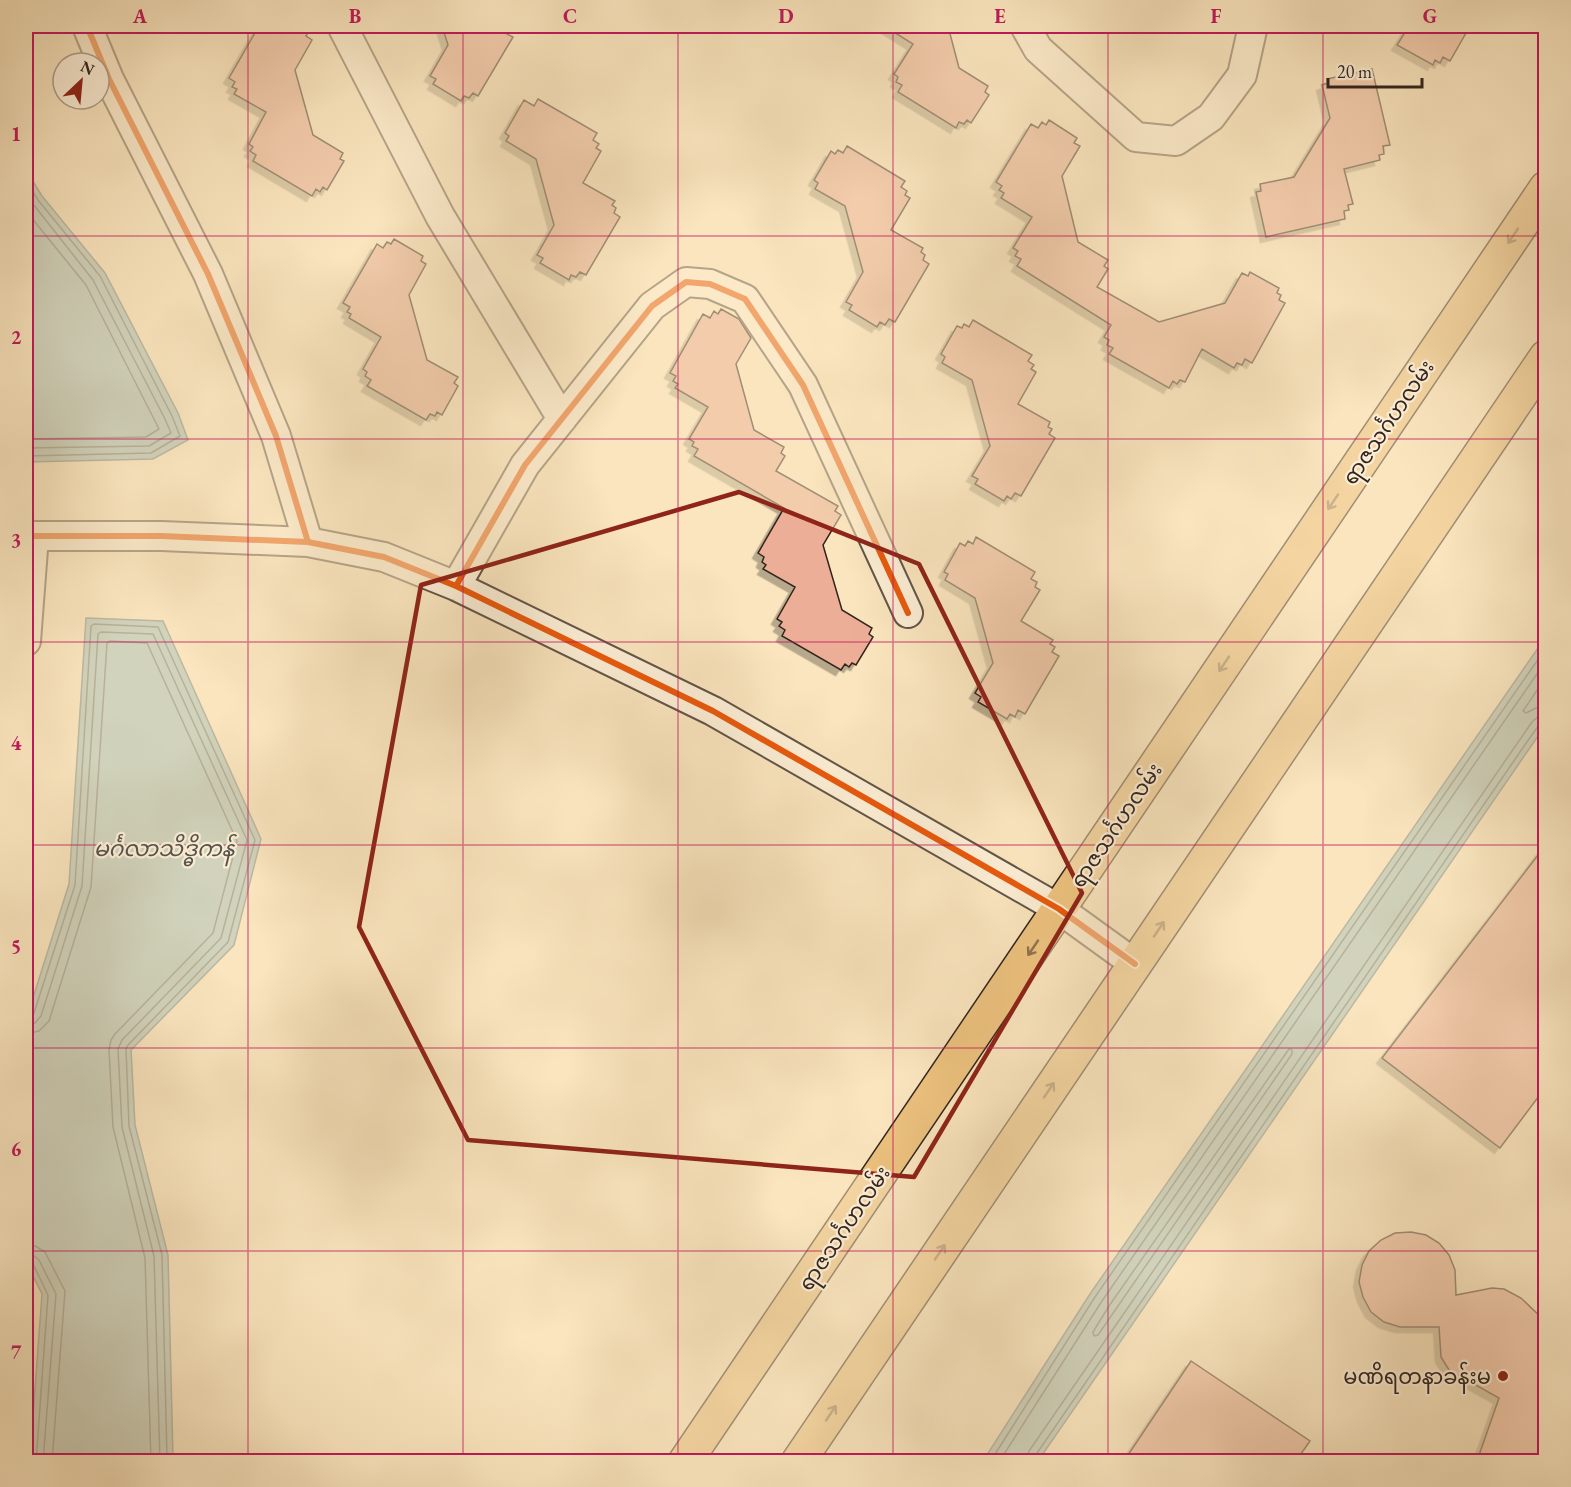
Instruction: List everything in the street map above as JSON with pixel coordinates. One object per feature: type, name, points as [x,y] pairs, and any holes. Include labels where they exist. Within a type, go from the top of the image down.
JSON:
[{"type":"main road","name":"ရာဇသင်္ဂဟလမ်း","points":[[685,1461],[1545,188]]},
{"type":"main road","points":[[798,1461],[1545,357]]},
{"type":"street","points":[[87,26],[109,79],[208,274],[276,436],[308,542]]},
{"type":"street","points":[[342,26],[440,216],[562,418]]},
{"type":"street","points":[[1025,26],[1038,49],[1136,137],[1176,141],[1211,117],[1242,75],[1253,26]]},
{"type":"street","points":[[456,586],[525,465],[652,306],[686,282],[710,284],[745,299],[803,385],[908,613]]},
{"type":"street","points":[[26,641],[30,536],[161,536],[308,542],[384,557],[456,586],[713,711],[1059,909],[1135,964]]},
{"type":"highlighted area","points":[[739,492],[919,564],[1082,893],[914,1177],[468,1140],[359,927],[421,585]]},
{"type":"water","points":[[26,170],[42,196],[105,273],[178,413],[188,440],[153,459],[26,462]]},
{"type":"water","name":"မင်္ဂလာသိဒ္ဓိကန်","points":[[86,618],[163,621],[261,839],[234,945],[131,1050],[135,1125],[168,1255],[173,1457],[181,1461],[30,1462],[42,1294],[26,1262],[26,1020],[69,884]]},
{"type":"water","points":[[1545,638],[1545,726],[1038,1461],[983,1461],[1090,1294]]},
{"type":"building","points":[[259,26],[312,26],[306,36],[312,40],[295,70],[313,135],[343,153],[340,159],[344,161],[327,190],[323,187],[320,192],[316,189],[312,196],[253,161],[256,155],[250,151],[253,147],[249,144],[266,112],[234,94],[237,89],[232,87],[235,82],[229,78]]},
{"type":"building","points":[[442,26],[512,26],[507,34],[513,37],[478,96],[473,93],[469,98],[464,96],[461,101],[433,84],[436,79],[430,76],[448,45]]},
{"type":"building","points":[[884,26],[948,26],[959,68],[988,86],[985,92],[989,95],[971,123],[967,120],[964,124],[959,122],[956,128],[898,92],[902,85],[896,82],[898,77],[894,74],[913,44]]},
{"type":"building","points":[[1409,26],[1470,26],[1450,61],[1443,57],[1440,63],[1435,60],[1433,65],[1397,45]]},
{"type":"building","points":[[1372,69],[1390,145],[1383,146],[1384,154],[1379,155],[1380,160],[1344,169],[1353,204],[1348,205],[1349,210],[1344,211],[1345,219],[1266,237],[1256,192],[1261,191],[1260,184],[1294,177],[1330,118],[1322,85],[1328,83],[1327,79]]},
{"type":"building","points":[[538,99],[597,133],[593,140],[599,144],[596,148],[601,151],[583,183],[615,201],[612,205],[616,208],[614,213],[620,217],[586,275],[580,272],[576,277],[571,275],[569,280],[540,263],[543,258],[537,255],[554,225],[536,159],[506,141],[509,136],[505,133],[524,100],[534,106]]},
{"type":"building","points":[[1049,120],[1077,138],[1074,143],[1080,146],[1062,176],[1078,242],[1108,260],[1104,266],[1108,269],[1097,287],[1159,322],[1225,303],[1242,273],[1248,276],[1250,272],[1279,288],[1277,293],[1281,295],[1279,300],[1285,303],[1252,363],[1245,359],[1242,365],[1237,363],[1234,368],[1202,349],[1185,382],[1180,380],[1177,384],[1173,381],[1169,388],[1109,354],[1113,348],[1107,345],[1109,340],[1104,337],[1111,325],[1017,266],[1021,259],[1015,256],[1018,251],[1013,248],[1032,217],[1001,198],[1004,193],[999,190],[1002,186],[996,182],[1031,124],[1038,128],[1042,122],[1046,125]]},
{"type":"building","points":[[847,146],[905,181],[901,187],[907,191],[905,195],[910,198],[891,230],[923,248],[921,252],[925,255],[923,260],[929,264],[895,322],[889,319],[885,325],[880,322],[877,327],[849,310],[852,305],[846,302],[863,272],[845,206],[815,189],[818,183],[814,180],[831,151],[835,154],[838,150],[843,153]]},
{"type":"building","points":[[394,239],[423,256],[421,261],[426,264],[409,295],[427,360],[458,377],[454,383],[458,386],[442,415],[437,412],[435,416],[430,414],[426,420],[367,386],[371,380],[365,376],[367,372],[363,369],[381,337],[349,318],[351,314],[347,312],[350,307],[343,303],[377,244],[383,248],[387,242],[391,244]]},
{"type":"building","points":[[721,309],[739,319],[751,338],[736,364],[754,430],[784,447],[781,453],[785,456],[776,471],[838,506],[835,511],[841,515],[823,545],[842,610],[872,628],[869,634],[873,637],[856,665],[852,663],[849,667],[845,664],[841,670],[782,636],[785,630],[779,626],[782,622],[777,619],[795,587],[763,569],[766,565],[762,562],[764,557],[758,553],[784,508],[694,456],[698,449],[692,446],[694,442],[689,439],[708,407],[675,388],[678,384],[673,381],[676,376],[670,373],[703,314],[710,318],[714,311],[718,314]]},
{"type":"building","points":[[973,320],[1032,355],[1028,361],[1034,365],[1031,369],[1036,372],[1018,404],[1050,422],[1048,427],[1052,429],[1049,434],[1055,438],[1021,496],[1015,493],[1011,499],[1007,496],[1004,501],[975,484],[978,479],[972,476],[990,446],[972,380],[942,363],[945,357],[941,354],[957,326],[962,328],[964,324],[969,327]]},
{"type":"building","points":[[976,537],[1035,572],[1031,579],[1037,582],[1035,587],[1040,590],[1021,621],[1053,640],[1050,644],[1055,647],[1052,652],[1059,656],[1025,714],[1018,710],[1015,717],[1010,714],[1007,719],[978,702],[981,697],[975,693],[993,663],[975,598],[945,580],[948,574],[944,572],[960,543],[965,546],[968,541],[973,544]]},
{"type":"building","points":[[1545,846],[1545,1088],[1500,1148],[1382,1058]]},
{"type":"building","name":"မဏိရတနာခန်းမ","points":[[1411,1232],[1426,1235],[1439,1243],[1449,1255],[1455,1270],[1456,1295],[1492,1288],[1504,1289],[1521,1298],[1545,1321],[1545,1461],[1477,1461],[1499,1398],[1449,1370],[1441,1357],[1439,1327],[1400,1327],[1384,1322],[1371,1312],[1363,1297],[1359,1282],[1362,1265],[1369,1251],[1381,1240],[1395,1233]]},
{"type":"building","points":[[1191,1361],[1310,1441],[1296,1461],[1124,1461]]},
{"type":"cycle path","points":[[87,26],[109,79],[208,274],[276,436],[308,542]]},
{"type":"cycle path","points":[[456,586],[525,465],[652,306],[686,282],[710,284],[745,299],[803,385],[908,613]]},
{"type":"cycle path","points":[[26,536],[161,536],[308,542],[384,557],[456,586],[713,711],[1059,909],[1135,964]]},
{"type":"place","name":"မဏိရတနာခန်းမ","points":[[1503,1376]]}]
